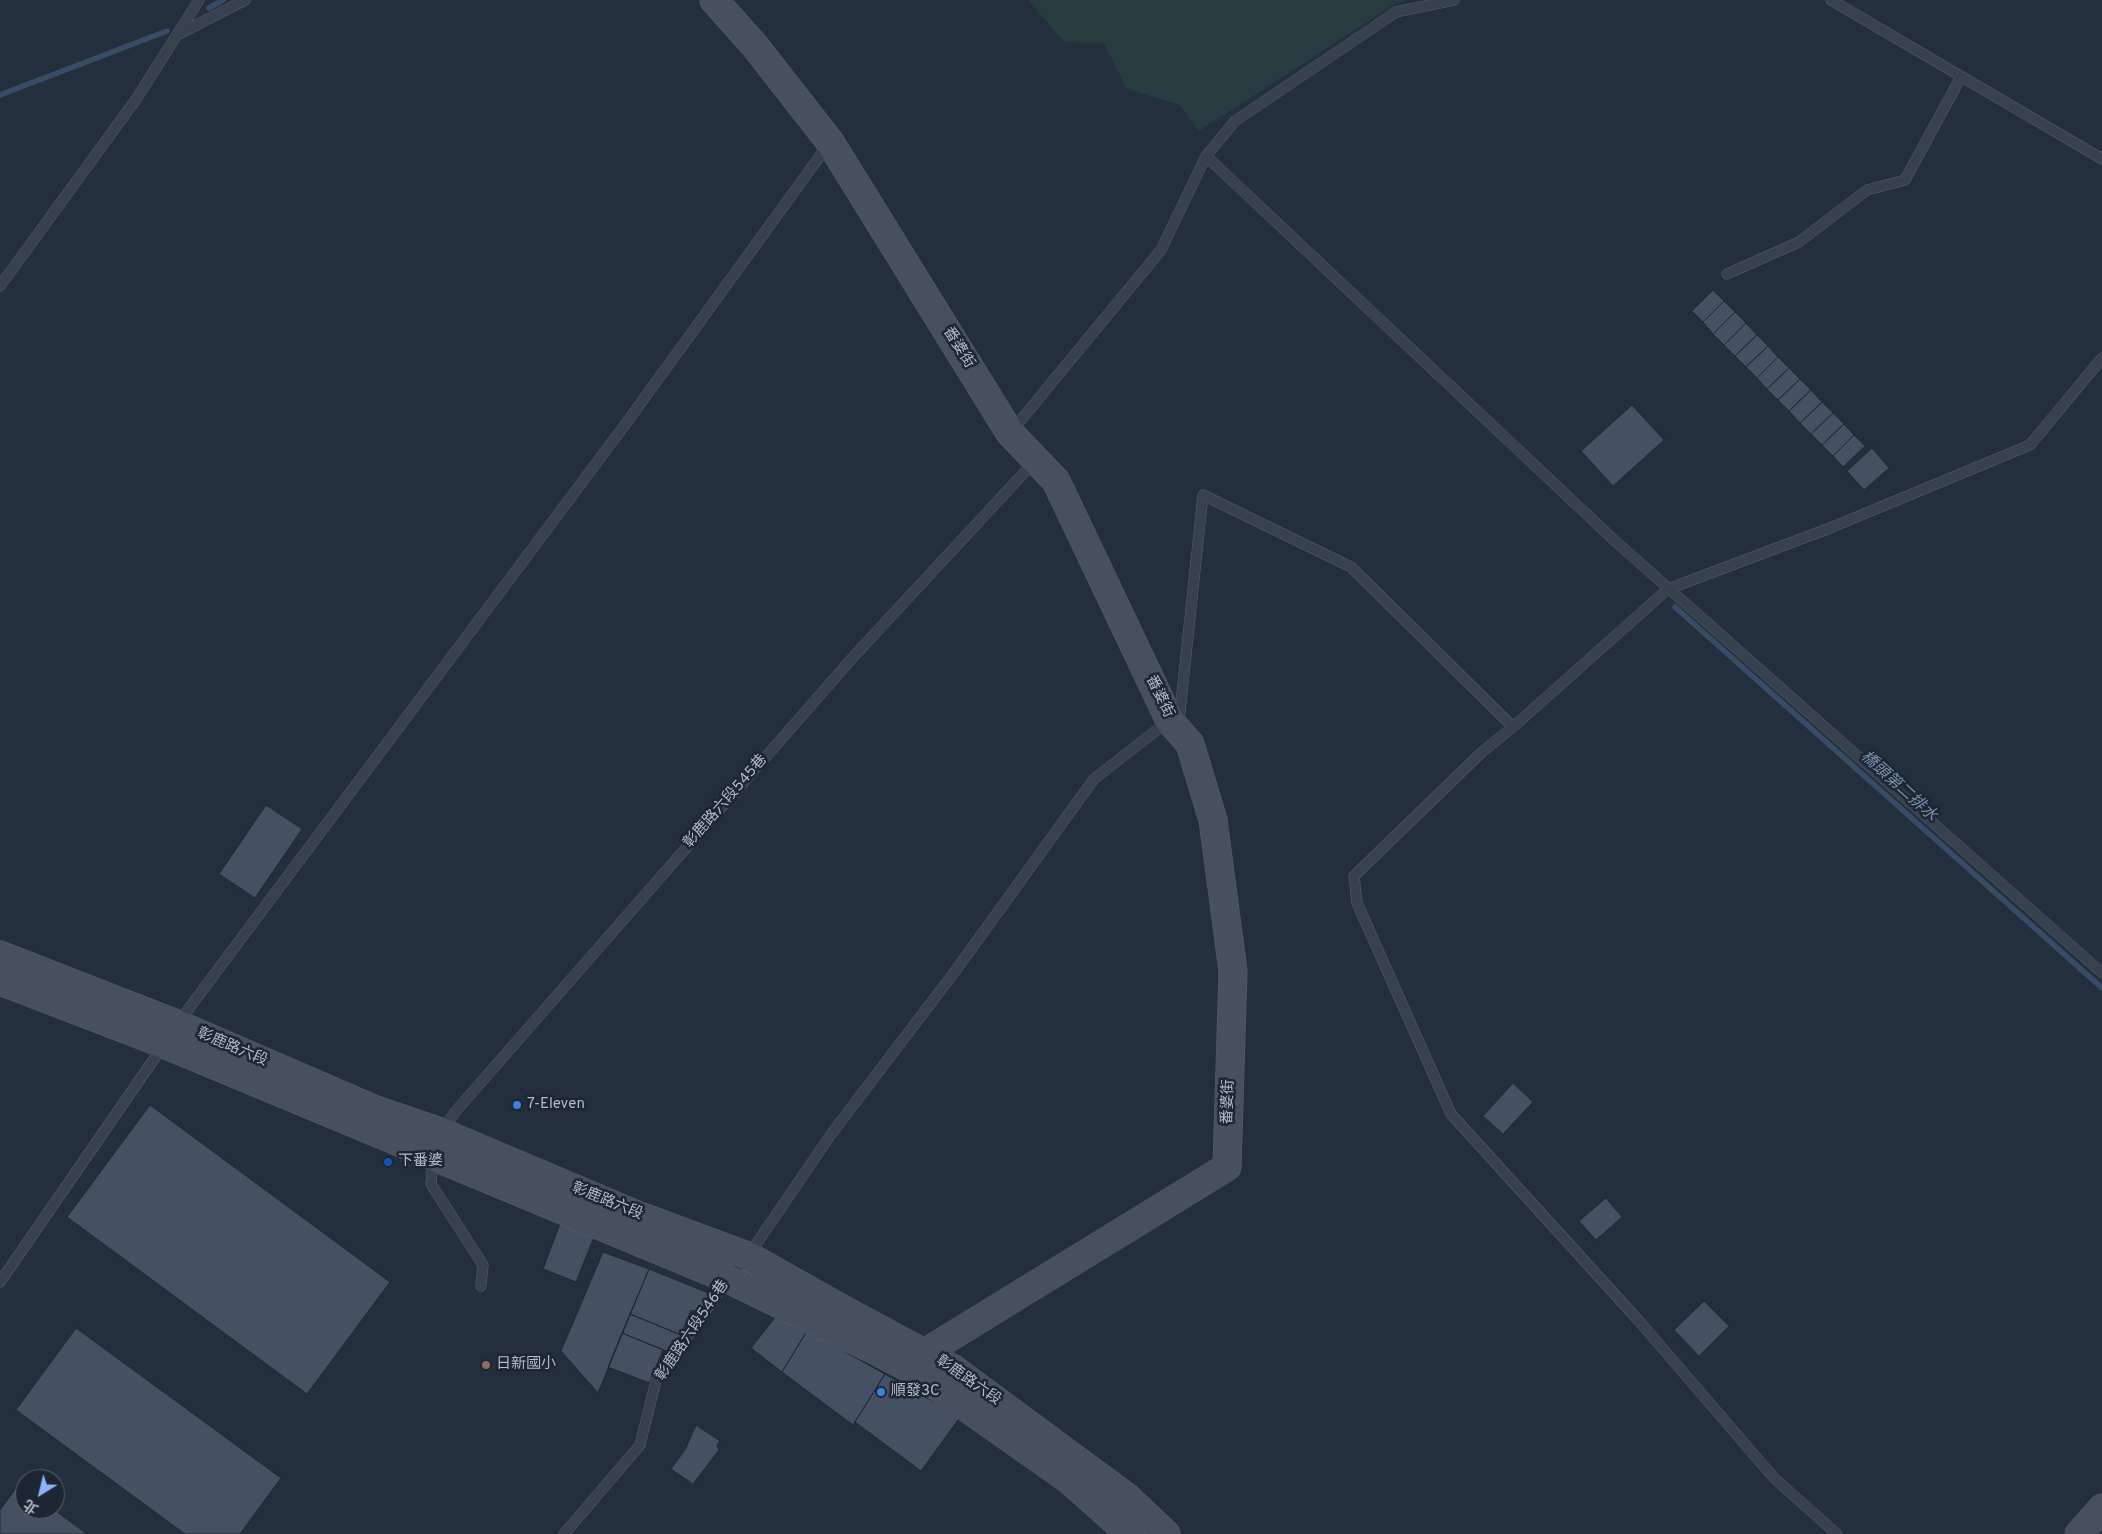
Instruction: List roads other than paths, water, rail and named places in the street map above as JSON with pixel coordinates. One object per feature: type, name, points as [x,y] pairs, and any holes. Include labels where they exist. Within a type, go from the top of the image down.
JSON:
[{"type":"main road","name":"番婆街","points":[[714,0],[755,46],[830,142],[1010,433],[1056,481],[1170,721],[1190,744],[1213,820],[1233,971],[1227,1168],[919,1361]]},
{"type":"main road","name":"彰鹿路六段","points":[[0,955],[171,1034]]},
{"type":"main road","name":"彰鹿路六段","points":[[0,981],[171,1034],[376,1110],[437,1144],[728,1279],[919,1361],[952,1368],[1128,1498],[1166,1534]]},
{"type":"main road","name":"彰鹿路六段","points":[[437,1144],[748,1256],[842,1309],[919,1361],[1069,1480],[1130,1534]]},
{"type":"main road","points":[[2079,1534],[2102,1508]]},
{"type":"lane","points":[[0,286],[137,98],[199,0]]},
{"type":"lane","points":[[175,36],[245,0]]},
{"type":"lane","points":[[1010,433],[1161,250],[1206,156],[1235,121],[1396,12],[1454,0]]},
{"type":"lane","points":[[1831,0],[2102,159]]},
{"type":"lane","points":[[1727,274],[1799,242],[1867,190],[1905,180],[1961,77]]},
{"type":"lane","points":[[0,1282],[171,1034],[627,422],[830,142]]},
{"type":"lane","points":[[1206,156],[1614,540],[2102,973]]},
{"type":"lane","points":[[1837,1534],[1774,1478],[1640,1320],[1452,1114],[1357,903],[1354,876],[1482,752],[1513,727],[1668,589],[1830,528],[2030,444],[2102,358]]},
{"type":"lane","name":"彰鹿路六段545巷","points":[[437,1144],[455,1112],[855,655],[1036,460]]},
{"type":"lane","points":[[1170,721],[1180,712],[1203,495],[1351,567],[1513,727]]},
{"type":"lane","name":"彰鹿路六段546巷","points":[[564,1534],[640,1445],[656,1381],[728,1279],[748,1256],[832,1133],[956,970],[1094,780],[1170,721]]},
{"type":"lane","points":[[437,1144],[431,1184],[483,1265],[482,1286]]},
{"type":"waterway","points":[[209,8],[223,0]]},
{"type":"waterway","points":[[0,95],[167,31]]},
{"type":"waterway","name":"橋頭第二排水","points":[[1675,607],[2102,988]]},
{"type":"place","name":"7-Eleven","points":[[517,1105]]},
{"type":"place","name":"下番婆","points":[[388,1162]]},
{"type":"place","name":"日新國小","points":[[486,1365]]},
{"type":"place","name":"順發3C","points":[[881,1392]]}]
